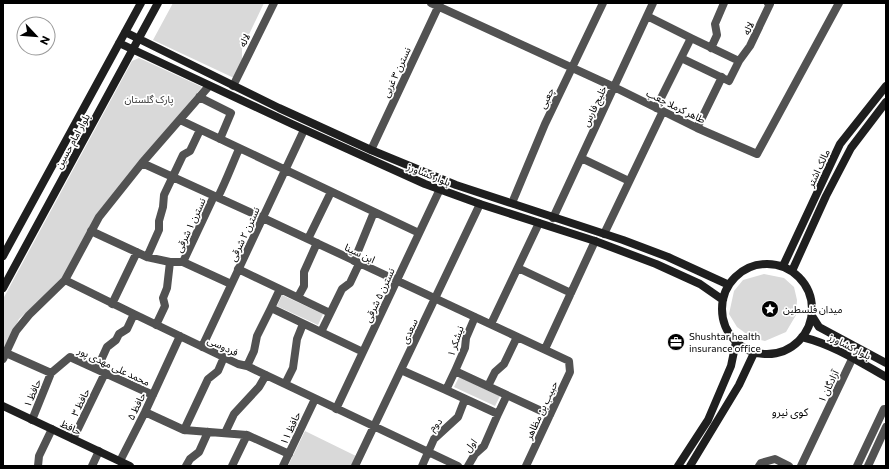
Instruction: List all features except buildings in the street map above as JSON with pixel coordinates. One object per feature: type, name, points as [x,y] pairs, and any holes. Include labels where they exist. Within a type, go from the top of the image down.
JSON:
[{"type":"main road","name":"بلوار امام حسین","points":[[3,256],[141,3]]},
{"type":"main road","name":"بلوار امام حسین","points":[[3,288],[158,3]]},
{"type":"main road","name":"بلوار کشاورز","points":[[125,32],[233,86],[371,150],[456,185],[604,234],[668,258],[729,286]]},
{"type":"main road","name":"بلوار کشاورز","points":[[119,43],[304,130],[425,184],[480,204],[595,241],[668,269],[700,284],[723,300]]},
{"type":"main road","name":"مالک اشتر","points":[[783,266],[840,144],[886,86]]},
{"type":"main road","name":"مالک اشتر","points":[[792,271],[826,196],[851,148],[886,102]]},
{"type":"main road","points":[[768,264],[783,266],[792,271],[802,280],[809,290],[812,303],[812,316],[807,331],[798,343],[784,351],[769,355],[754,353],[744,349],[736,342],[727,330],[722,315],[723,300],[729,286],[739,274],[752,266],[768,264]]},
{"type":"main road","name":"بلوار کشاورز","points":[[812,316],[819,327],[886,363]]},
{"type":"main road","name":"بلوار کشاورز","points":[[802,337],[820,342],[853,357],[886,377]]},
{"type":"main road","points":[[678,466],[708,420],[731,366],[736,342]]},
{"type":"main road","points":[[690,466],[739,385],[754,353]]},
{"type":"main road","name":"حافظ","points":[[3,406],[130,466]]},
{"type":"street","name":"لاله","points":[[233,86],[274,3]]},
{"type":"street","name":"چعبی","points":[[512,203],[545,124],[603,3]]},
{"type":"street","name":"خلیج فارس","points":[[553,218],[653,3]]},
{"type":"street","points":[[711,48],[717,35],[715,24],[724,3]]},
{"type":"street","name":"لاله","points":[[722,78],[729,81],[739,61],[750,46],[770,3]]},
{"type":"street","name":"طاهر کرملا چعب","points":[[436,4],[614,87],[697,128],[757,154],[839,3]]},
{"type":"street","name":"نسترن ۳ غربی","points":[[371,150],[436,4]]},
{"type":"street","points":[[647,16],[739,61]]},
{"type":"street","points":[[604,234],[629,181],[690,38]]},
{"type":"street","points":[[681,58],[722,78],[697,128]]},
{"type":"street","points":[[51,373],[4,356],[16,331],[29,315],[65,280],[99,217],[142,163],[209,86]]},
{"type":"street","points":[[199,97],[231,113],[220,139]]},
{"type":"street","points":[[180,120],[419,233]]},
{"type":"street","points":[[147,257],[159,230],[164,195],[183,155],[190,151],[200,130]]},
{"type":"street","name":"نسترن ۲ شرقی","points":[[202,346],[304,130]]},
{"type":"street","name":"نسترن ۱ شرقی","points":[[183,262],[216,197],[227,179],[228,173],[239,149]]},
{"type":"street","points":[[581,158],[629,181]]},
{"type":"street","name":"ابن سینا","points":[[142,163],[569,361]]},
{"type":"street","name":"نسترن ۵ شرقی","points":[[336,409],[440,190]]},
{"type":"street","points":[[308,239],[331,192]]},
{"type":"street","name":"سعدی","points":[[355,466],[480,204]]},
{"type":"street","points":[[321,332],[342,289],[350,283],[374,212]]},
{"type":"street","points":[[491,324],[539,223]]},
{"type":"street","points":[[91,231],[147,257],[170,262],[183,262],[231,284]]},
{"type":"street","points":[[545,350],[595,241]]},
{"type":"street","points":[[298,297],[304,286],[304,272],[317,243]]},
{"type":"street","points":[[112,304],[137,252]]},
{"type":"street","points":[[156,325],[165,306],[163,298],[167,288],[170,262]]},
{"type":"street","points":[[518,268],[571,293]]},
{"type":"street","points":[[238,269],[330,313]]},
{"type":"street","name":"فردوسی","points":[[65,280],[238,364],[246,366],[286,384],[458,466]]},
{"type":"street","points":[[246,366],[254,351],[257,336],[280,289]]},
{"type":"street","points":[[271,308],[363,352]]},
{"type":"street","points":[[97,369],[107,347],[116,340],[119,334],[127,329],[134,314]]},
{"type":"street","name":"نیشکر ۱","points":[[446,390],[465,348],[466,338],[475,317]]},
{"type":"street","points":[[286,384],[293,368],[296,339],[304,324]]},
{"type":"street","name":"حافظ ۵","points":[[120,461],[145,412],[180,336]]},
{"type":"street","points":[[488,386],[495,372],[504,364],[517,337]]},
{"type":"street","name":"محمد علی مهدی پور","points":[[51,373],[70,357],[153,395]]},
{"type":"street","points":[[184,430],[208,379],[218,371],[224,357]]},
{"type":"street","name":"آزادگان ۱","points":[[800,466],[853,357]]},
{"type":"street","name":"حبیب بن مظاهر","points":[[526,466],[570,372],[569,361]]},
{"type":"street","points":[[401,370],[498,414]]},
{"type":"street","points":[[455,371],[550,415]]},
{"type":"street","name":"حافظ ۱","points":[[32,420],[51,373]]},
{"type":"street","name":"حافظ ۳","points":[[73,439],[106,373]]},
{"type":"street","points":[[225,433],[234,414],[259,388],[266,375]]},
{"type":"street","name":"اول","points":[[468,466],[474,454],[484,446],[507,395]]},
{"type":"street","name":"حافظ ۱۱","points":[[283,466],[315,399]]},
{"type":"street","name":"دوم","points":[[422,466],[434,439],[458,416],[465,399]]},
{"type":"street","points":[[857,466],[884,408],[886,409]]},
{"type":"street","points":[[145,412],[184,430],[247,435],[289,454]]},
{"type":"street","points":[[868,466],[882,444],[886,427]]},
{"type":"street","points":[[38,466],[39,456],[52,429]]},
{"type":"street","points":[[186,466],[190,459],[198,452],[208,432]]},
{"type":"street","points":[[232,466],[247,435]]},
{"type":"street","points":[[92,466],[99,451]]},
{"type":"street","points":[[760,464],[775,459],[789,466]]},
{"type":"green space","points":[[173,3],[264,3],[242,49],[242,64],[234,78],[153,40]]},
{"type":"green space","name":"پارک گلستان","points":[[139,58],[202,87],[98,212],[63,278],[19,319],[3,353],[3,299],[132,61]]},
{"type":"green space","points":[[764,274],[784,278],[794,287],[797,300],[796,315],[786,332],[765,341],[752,338],[737,327],[729,314],[734,291],[743,280]]},
{"type":"green space","points":[[282,295],[323,314],[318,325],[277,306]]},
{"type":"green space","points":[[459,377],[500,396],[495,406],[454,387]]},
{"type":"green space","points":[[305,431],[356,456],[351,466],[288,466]]},
{"type":"place","name":"میدان فلسطین","points":[[770,309]]},
{"type":"place","name":"Shushtar health insurance office","points":[[676,342]]},
{"type":"district","name":"کوی نیرو","points":[[790,411]]}]
